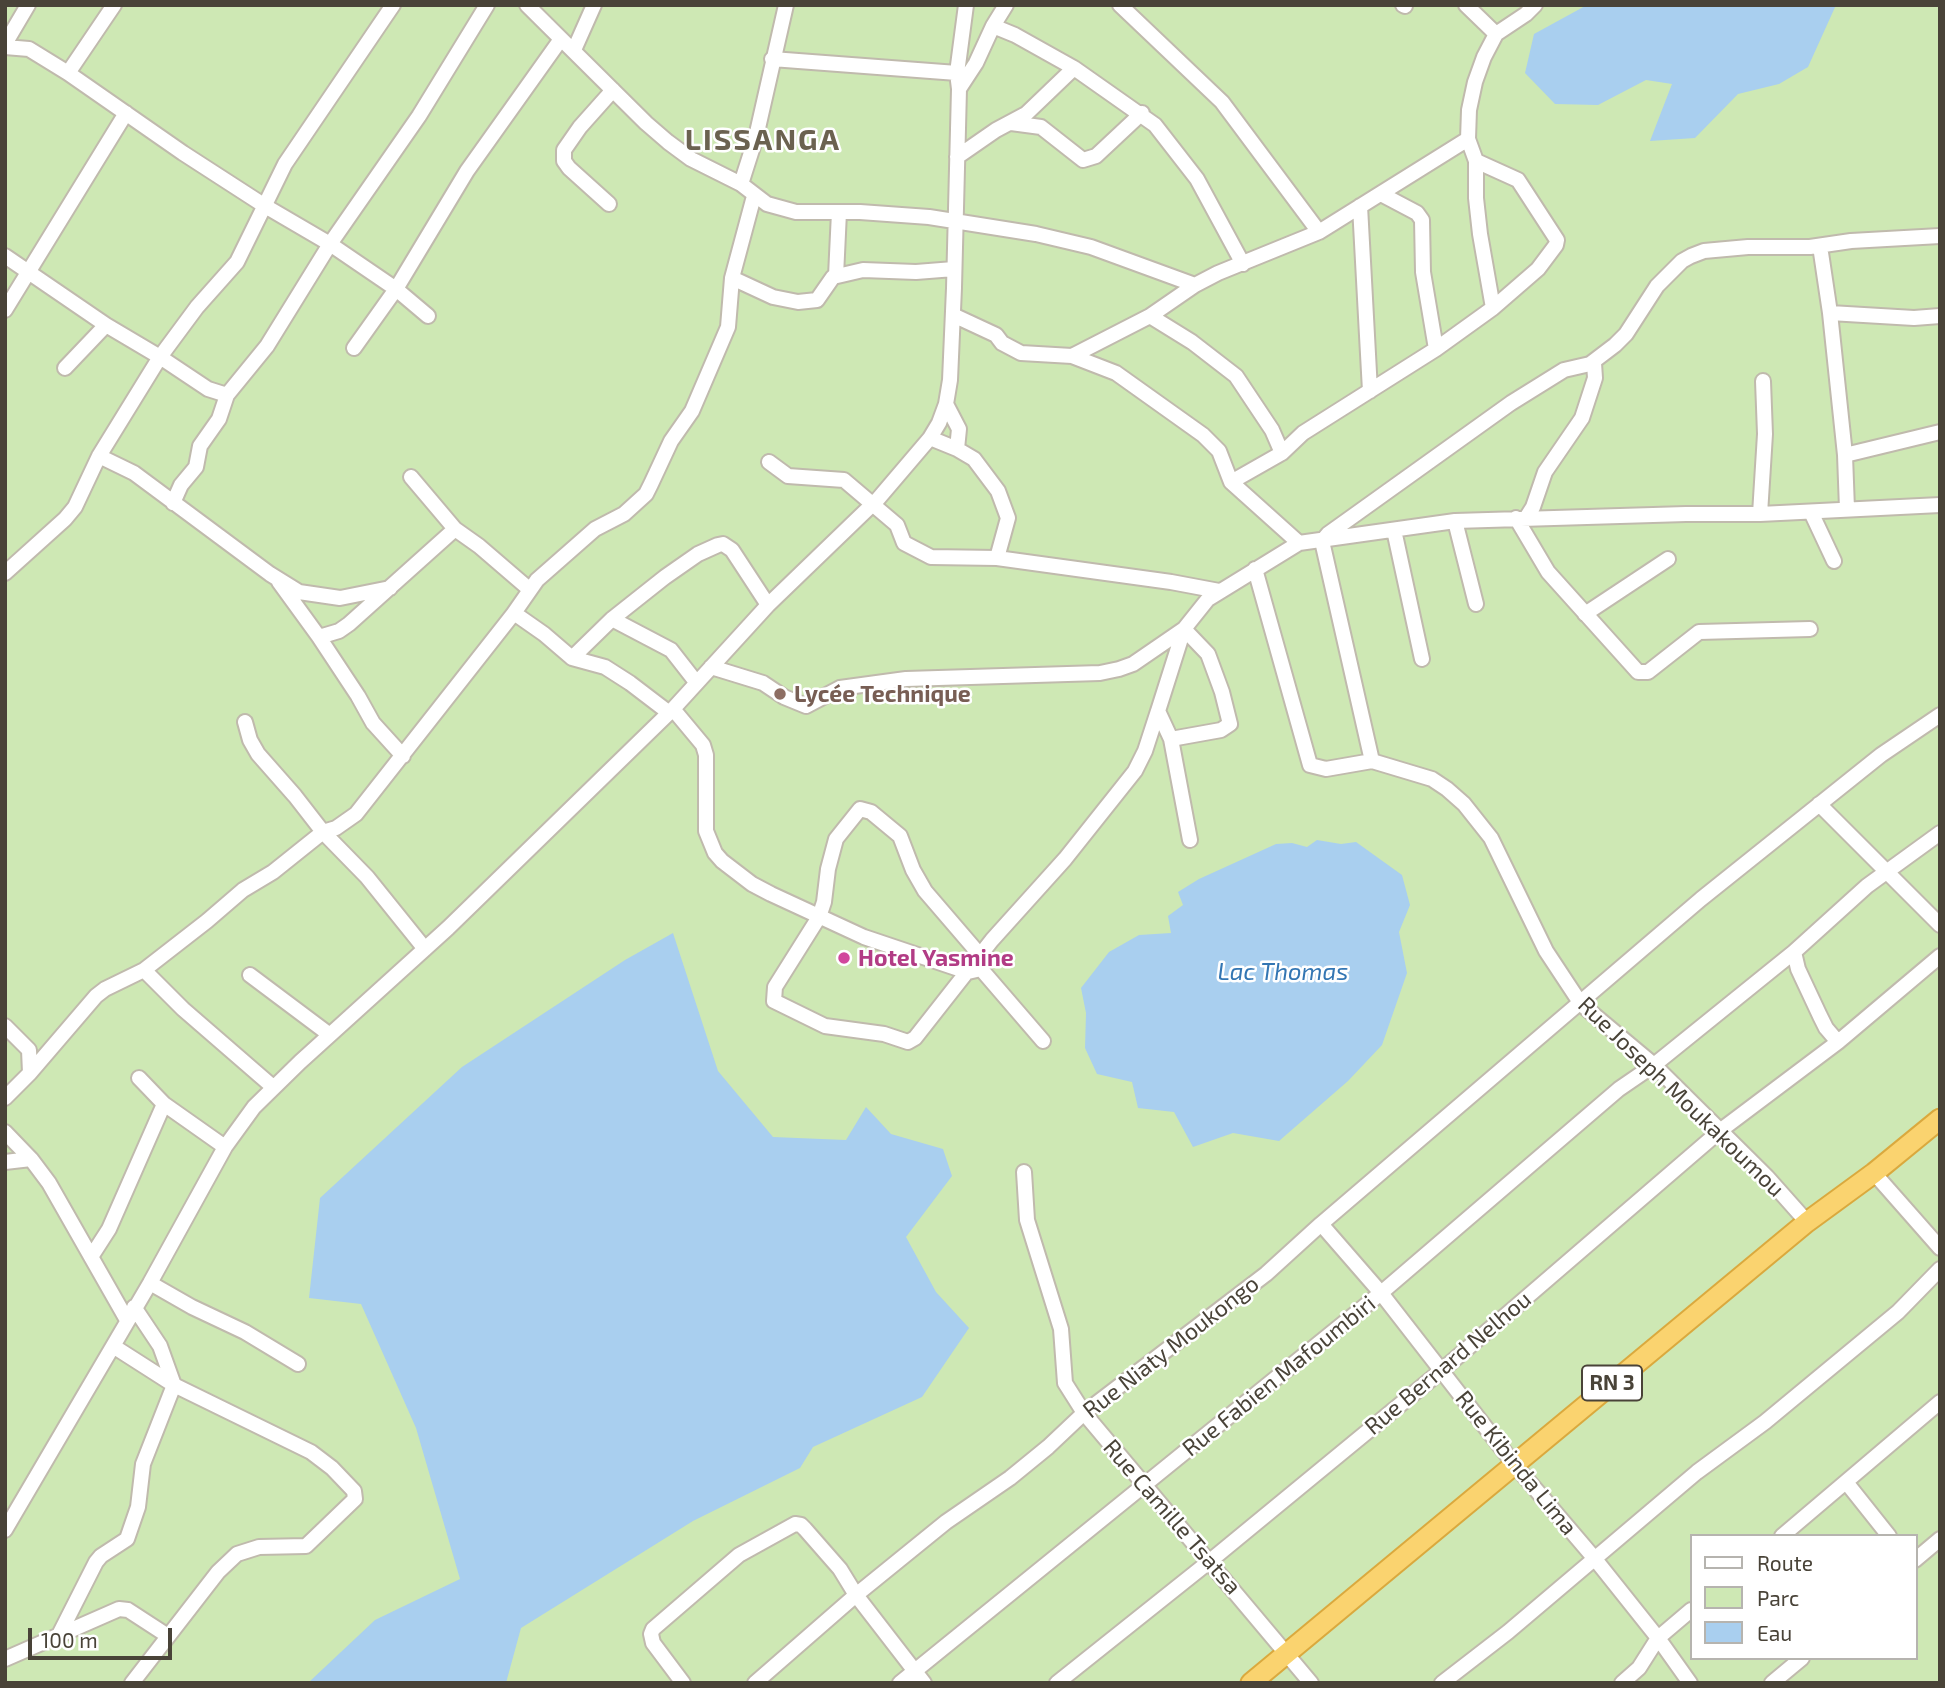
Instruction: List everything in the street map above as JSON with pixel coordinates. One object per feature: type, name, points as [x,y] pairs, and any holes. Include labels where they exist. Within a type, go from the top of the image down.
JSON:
[{"type":"highway","name":"RN 3","points":[[1251,1683],[1807,1222],[1874,1173],[1940,1119]]},
{"type":"street","points":[[28,5],[5,46],[29,49],[68,73],[265,206],[330,244],[396,289],[428,316]]},
{"type":"street","points":[[68,73],[114,5]]},
{"type":"street","points":[[5,573],[75,507],[99,456],[160,357],[197,307],[237,262],[285,164],[393,5]]},
{"type":"street","points":[[173,503],[181,485],[196,467],[200,446],[219,419],[227,395],[267,346],[330,244],[419,116],[486,5]]},
{"type":"street","points":[[527,5],[668,142],[691,159],[741,184],[767,204],[796,212],[870,212],[955,220],[1036,234],[1091,247],[1195,285]]},
{"type":"street","points":[[574,50],[594,5]]},
{"type":"street","points":[[741,184],[758,129],[786,5]]},
{"type":"street","points":[[5,1530],[150,1283],[225,1147],[254,1107],[597,785],[768,605],[872,505],[930,438],[946,404],[953,315],[959,89],[957,73],[966,5]]},
{"type":"street","points":[[959,89],[976,63],[1006,5]]},
{"type":"street","points":[[1120,5],[1222,102],[1319,232]]},
{"type":"street","points":[[1466,5],[1496,34]]},
{"type":"street","points":[[1493,308],[1479,222],[1476,161],[1468,139],[1469,110],[1475,82],[1496,34],[1535,5]]},
{"type":"street","points":[[993,26],[1015,35],[1074,68],[1142,113],[1155,125],[1197,179],[1244,264]]},
{"type":"street","points":[[354,348],[396,289],[467,171],[561,39]]},
{"type":"street","points":[[772,59],[957,73]]},
{"type":"street","points":[[957,157],[996,130],[1026,114],[1074,68]]},
{"type":"street","points":[[609,204],[569,169],[564,161],[564,150],[579,127],[613,90]]},
{"type":"street","points":[[5,310],[126,113]]},
{"type":"street","points":[[1011,122],[1041,127],[1083,160],[1096,156],[1142,113]]},
{"type":"street","points":[[1072,356],[1150,316],[1195,285],[1319,232],[1468,139]]},
{"type":"street","points":[[1231,482],[1282,453],[1303,433],[1436,349],[1493,308],[1538,269],[1557,240],[1518,180],[1476,161]]},
{"type":"street","points":[[1381,194],[1418,213],[1422,220],[1423,272],[1436,349]]},
{"type":"street","points":[[5,1098],[96,996],[144,970],[243,890],[274,872],[323,832],[336,828],[356,814],[514,613],[529,589],[588,535],[624,514],[646,494],[671,441],[692,411],[730,321],[732,278],[754,196]]},
{"type":"street","points":[[1360,206],[1370,391]]},
{"type":"street","points":[[836,276],[839,212]]},
{"type":"street","points":[[1590,364],[1626,334],[1657,286],[1682,261],[1704,251],[1748,247],[1820,246],[1851,241],[1940,236]]},
{"type":"street","points":[[1820,246],[1830,313],[1847,509]]},
{"type":"street","points":[[5,256],[106,325],[208,389],[227,395]]},
{"type":"street","points":[[732,278],[773,298],[797,302],[817,300],[830,279],[863,270],[916,272],[954,269]]},
{"type":"street","points":[[1830,313],[1914,318],[1940,316]]},
{"type":"street","points":[[953,315],[996,335],[1002,343],[1021,353],[1072,356],[1116,373],[1203,435],[1219,451],[1231,482],[1299,543]]},
{"type":"street","points":[[1150,316],[1192,342],[1236,376],[1272,430],[1282,453]]},
{"type":"street","points":[[65,368],[106,325]]},
{"type":"street","points":[[1322,541],[1331,530],[1511,403],[1564,370],[1594,363],[1595,378],[1583,418],[1545,472],[1533,507],[1521,518]]},
{"type":"street","points":[[1760,514],[1765,434],[1763,381]]},
{"type":"street","points":[[946,404],[959,429],[957,449]]},
{"type":"street","points":[[1844,455],[1940,432]]},
{"type":"street","points":[[930,438],[974,459],[998,491],[1007,513],[1007,523],[997,558]]},
{"type":"street","points":[[99,456],[134,473],[299,592],[345,597],[390,588]]},
{"type":"street","points":[[769,462],[788,476],[844,480],[897,525],[904,544],[931,556],[997,558],[1219,591]]},
{"type":"street","points":[[411,477],[455,529],[480,546],[529,589]]},
{"type":"street","points":[[980,956],[925,891],[913,870],[900,835],[866,810],[860,809],[836,839],[819,917],[775,987],[774,1001],[825,1026],[884,1034],[908,1042],[918,1034],[1135,771],[1145,751],[1184,629],[1202,604],[1299,543],[1455,521],[1760,514],[1940,505]]},
{"type":"street","points":[[1811,512],[1835,561]]},
{"type":"street","points":[[1521,518],[1548,572],[1638,672],[1643,673],[1699,632],[1810,629]]},
{"type":"street","points":[[1455,521],[1476,604]]},
{"type":"street","points":[[319,636],[339,631],[349,624],[455,529]]},
{"type":"street","points":[[1394,530],[1423,659]]},
{"type":"street","points":[[1255,569],[1310,765],[1326,769],[1372,761],[1322,541]]},
{"type":"street","points":[[572,659],[612,619],[698,554],[723,544],[732,550],[768,605]]},
{"type":"street","points":[[1585,614],[1668,559]]},
{"type":"street","points":[[276,578],[319,636],[373,723],[403,756]]},
{"type":"street","points":[[345,597],[349,624]]},
{"type":"street","points":[[514,613],[544,634],[572,659],[605,667],[671,710],[703,745],[706,755],[706,831],[715,853],[722,861],[752,884],[864,937],[968,972],[981,969],[1043,1041]]},
{"type":"street","points":[[612,619],[671,650],[696,682]]},
{"type":"street","points":[[711,667],[763,683],[784,697],[806,706],[840,688],[893,681],[1100,673],[1133,664],[1184,629]]},
{"type":"street","points":[[1171,739],[1221,730],[1230,724],[1208,654],[1184,629]]},
{"type":"street","points":[[1158,711],[1171,739],[1191,840]]},
{"type":"street","name":"Rue Niaty Moukongo","points":[[755,1683],[856,1595],[946,1522],[1010,1478],[1084,1413],[1257,1282],[1321,1224],[1701,899],[1881,755],[1940,715]]},
{"type":"street","points":[[245,722],[250,740],[258,754],[323,832],[367,877],[425,949]]},
{"type":"street","name":"Rue Joseph Moukakoumou","points":[[1372,761],[1432,779],[1447,789],[1479,820],[1499,854],[1546,951],[1581,1004],[1654,1065],[1721,1130],[1807,1222]]},
{"type":"street","points":[[1819,804],[1940,925]]},
{"type":"street","name":"Rue Fabien Mafoumbiri","points":[[900,1683],[1381,1293],[1619,1089],[1654,1065],[1794,952],[1886,872],[1940,833]]},
{"type":"street","points":[[1794,952],[1798,969],[1820,1016],[1838,1042]]},
{"type":"street","name":"Rue Bernard Nelhou","points":[[1057,1683],[1441,1371],[1721,1130],[1838,1042],[1940,956]]},
{"type":"street","points":[[144,970],[183,1009],[273,1087]]},
{"type":"street","points":[[250,975],[330,1035]]},
{"type":"street","points":[[5,1026],[29,1050],[30,1073]]},
{"type":"street","points":[[139,1078],[164,1104],[225,1147]]},
{"type":"street","points":[[91,1257],[109,1229],[164,1104]]},
{"type":"street","points":[[5,1132],[49,1183],[91,1257],[130,1313],[160,1346],[174,1385],[143,1465],[138,1507],[127,1539],[96,1562],[60,1633]]},
{"type":"street","points":[[5,1162],[31,1159]]},
{"type":"street","name":"Rue Camille Tsatsa","points":[[1024,1172],[1027,1220],[1060,1329],[1065,1382],[1084,1413],[1311,1683]]},
{"type":"street","points":[[1874,1173],[1940,1248]]},
{"type":"street","name":"Rue Kibinda Lima","points":[[1321,1224],[1381,1293],[1514,1464],[1595,1559],[1690,1683]]},
{"type":"street","points":[[1442,1683],[1508,1632],[1697,1472],[1765,1422],[1898,1312],[1940,1269]]},
{"type":"street","points":[[150,1283],[245,1332],[298,1364]]},
{"type":"street","points":[[113,1346],[174,1385],[311,1452],[332,1468],[354,1491],[355,1499],[306,1546],[258,1546],[237,1554],[218,1572],[132,1683]]},
{"type":"street","points":[[1784,1534],[1940,1402]]},
{"type":"street","points":[[1846,1482],[1887,1534]]},
{"type":"street","points":[[683,1683],[653,1643],[653,1629],[739,1555],[787,1527],[801,1525],[840,1569],[856,1595],[924,1683]]},
{"type":"street","points":[[1917,1558],[1940,1539]]},
{"type":"street","points":[[5,1658],[119,1609],[128,1610],[168,1636]]},
{"type":"street","points":[[1622,1683],[1639,1668],[1658,1638],[1689,1613]]},
{"type":"street","points":[[930,1683],[937,1653]]},
{"type":"street","points":[[1772,1683],[1800,1660]]},
{"type":"green space","points":[[5,5],[1940,5],[1940,1683],[5,1683]]},
{"type":"water","points":[[1587,5],[1836,5],[1808,67],[1779,84],[1738,94],[1695,138],[1650,141],[1672,84],[1646,80],[1598,105],[1555,104],[1525,73],[1534,34]]},
{"type":"water","name":"Lac Thomas","points":[[1317,840],[1341,844],[1356,842],[1402,875],[1410,905],[1399,932],[1407,973],[1382,1045],[1348,1081],[1279,1141],[1233,1133],[1193,1147],[1174,1112],[1138,1108],[1132,1082],[1097,1074],[1085,1048],[1086,1013],[1081,988],[1109,952],[1139,935],[1171,933],[1168,916],[1183,905],[1178,892],[1199,879],[1276,844],[1292,843],[1307,847]]},
{"type":"water","points":[[673,933],[718,1071],[773,1137],[846,1140],[866,1107],[891,1134],[943,1149],[952,1176],[906,1237],[936,1292],[969,1328],[922,1397],[813,1447],[800,1468],[693,1521],[521,1628],[506,1683],[308,1683],[375,1620],[460,1579],[416,1428],[361,1304],[309,1298],[320,1198],[462,1067],[625,960]]},
{"type":"place","name":"Lycée Technique","points":[[780,694]]},
{"type":"place","name":"Hotel Yasmine","points":[[844,958]]},
{"type":"district","name":"LISSANGA","points":[[763,140]]}]
